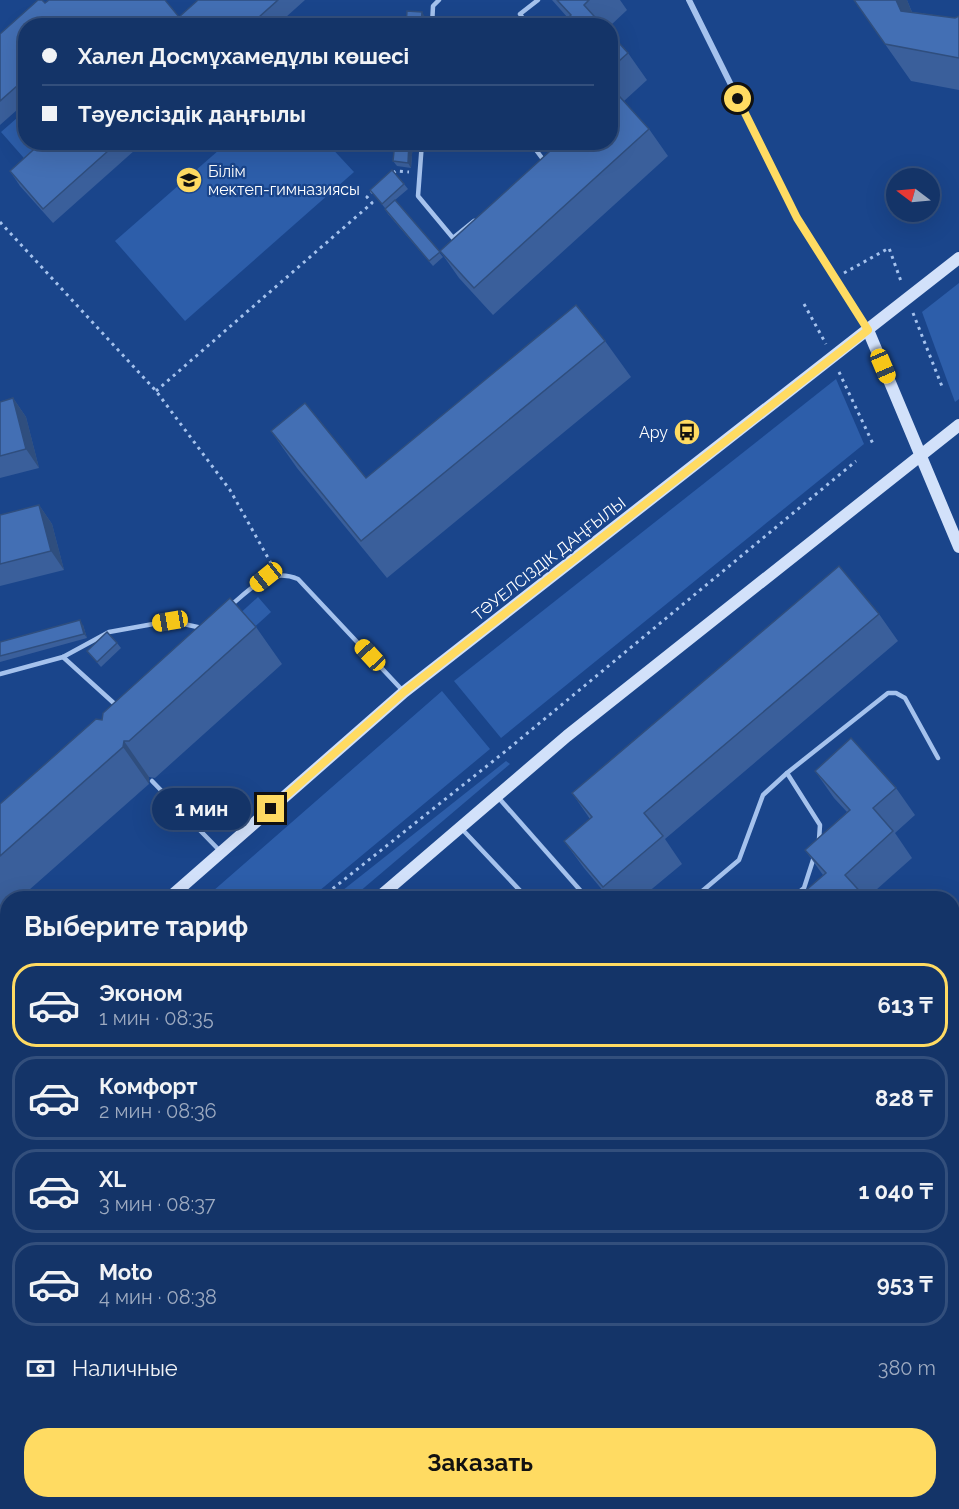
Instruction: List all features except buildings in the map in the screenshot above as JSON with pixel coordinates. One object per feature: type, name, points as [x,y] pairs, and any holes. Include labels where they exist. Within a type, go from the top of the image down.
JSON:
[{"type":"street","points":[[689,0],[797,218],[868,330],[959,547]]},
{"type":"street","name":"ТӘУЕЛСІЗДІК ДАҢҒЫЛЫ","points":[[177,891],[404,692],[834,359],[959,258]]},
{"type":"street","points":[[386,891],[567,736],[959,425]]},
{"type":"lane","points":[[432,18],[433,6],[439,0]]},
{"type":"lane","points":[[523,18],[520,14],[538,0]]},
{"type":"lane","points":[[421,150],[418,196],[453,238],[480,215]]},
{"type":"lane","points":[[536,150],[545,163],[536,170]]},
{"type":"lane","points":[[220,614],[266,577],[286,574],[298,579],[404,692]]},
{"type":"lane","points":[[0,674],[63,657],[109,632],[170,621],[202,628]]},
{"type":"lane","points":[[194,636],[211,621]]},
{"type":"lane","points":[[63,657],[118,707],[127,699]]},
{"type":"lane","points":[[702,891],[739,860],[763,795],[786,773],[888,693],[896,693],[905,698],[938,758]]},
{"type":"lane","points":[[786,773],[820,825],[821,835],[804,888],[800,891]]},
{"type":"lane","points":[[152,781],[222,853]]},
{"type":"lane","points":[[497,796],[581,891]]},
{"type":"lane","points":[[460,827],[520,891]]},
{"type":"path","points":[[387,178],[396,171],[420,173]]},
{"type":"path","points":[[156,391],[372,203],[367,197],[379,185]]},
{"type":"path","points":[[0,222],[156,391],[230,489],[278,575]]},
{"type":"path","points":[[804,304],[834,359],[874,446]]},
{"type":"path","points":[[330,891],[507,750],[856,461]]},
{"type":"shaded area","points":[[18,117],[18,150],[48,150],[30,165],[1,132]]},
{"type":"shaded area","points":[[219,150],[334,150],[354,172],[185,321],[115,241]]},
{"type":"shaded area","points":[[959,283],[959,399],[955,402],[922,312]]},
{"type":"shaded area","points":[[836,379],[864,444],[501,738],[454,681]]},
{"type":"shaded area","points":[[258,597],[271,612],[249,632],[236,617]]},
{"type":"shaded area","points":[[442,691],[490,749],[319,891],[213,891]]},
{"type":"shaded area","points":[[506,761],[510,764],[360,891],[342,891]]},
{"type":"place","name":"Білім мектеп-гимназиясы","points":[[189,180]]},
{"type":"place","name":"Ару","points":[[687,432]]},
{"type":"route","points":[[271,809],[404,692],[834,359],[868,330],[797,218],[738,99]]}]
